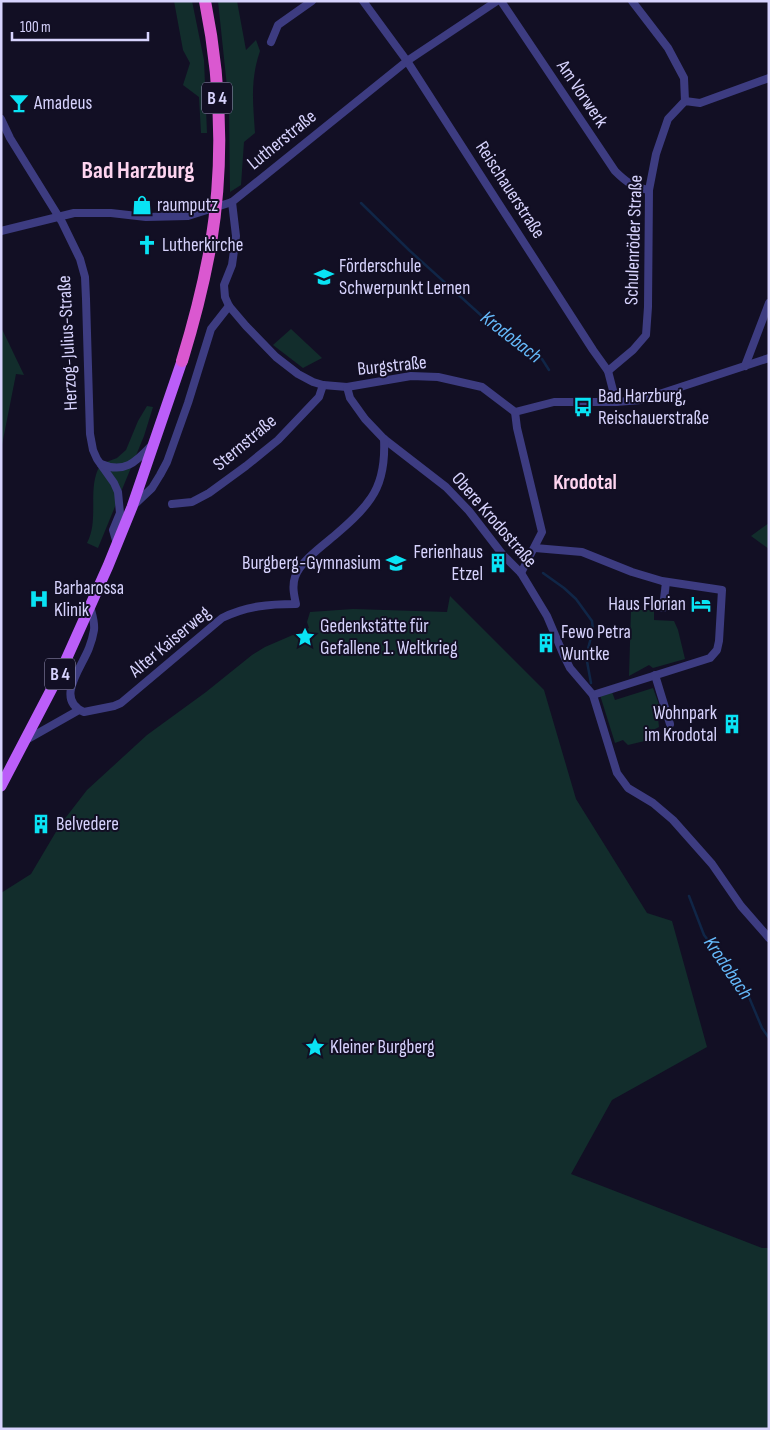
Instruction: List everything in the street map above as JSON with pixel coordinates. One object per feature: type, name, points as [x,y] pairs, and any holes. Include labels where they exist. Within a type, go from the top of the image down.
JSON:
[{"type":"highway","name":"B 4","points":[[182,361],[204,275],[212,233],[217,187],[218,103],[212,42],[205,1]]},
{"type":"main road","name":"B 4","points":[[117,544],[132,507],[182,361]]},
{"type":"main road","name":"Herzog-Julius-Straße","points":[[1,786],[61,671],[117,544]]},
{"type":"street","points":[[271,42],[278,25],[312,1]]},
{"type":"street","name":"Reischauerstraße","points":[[363,1],[407,60],[608,371],[616,402]]},
{"type":"street","name":"Lutherstraße","points":[[1,231],[74,213],[94,212],[146,217],[188,216],[230,202],[407,60],[499,1]]},
{"type":"street","name":"Am Vorwerk","points":[[499,1],[615,171],[628,183],[649,190]]},
{"type":"street","points":[[632,1],[668,48],[684,78],[685,101],[700,103],[769,78]]},
{"type":"street","name":"Schulenröder Straße","points":[[608,371],[633,350],[646,335],[649,190],[656,154],[668,119],[685,101]]},
{"type":"street","name":"Herzog-Julius-Straße","points":[[1,119],[10,138],[58,216],[80,259],[86,299],[89,421],[93,450],[114,483],[120,499],[120,514],[113,530],[117,544]]},
{"type":"street","points":[[132,507],[152,488],[160,475],[188,403],[211,329],[229,306],[225,297],[224,285],[232,265],[236,236],[230,202]]},
{"type":"street","points":[[745,366],[769,303]]},
{"type":"street","name":"Burgstraße","points":[[229,306],[276,357],[313,382],[323,385],[347,387],[411,376],[438,377],[482,387],[515,412]]},
{"type":"street","points":[[521,573],[542,532],[517,428],[515,412],[554,402],[641,400],[769,358]]},
{"type":"street","name":"Sternstraße","points":[[172,504],[192,502],[209,493],[246,466],[278,440],[319,397],[323,385]]},
{"type":"street","name":"Obere Krodostraße","points":[[347,387],[350,398],[365,419],[384,440],[446,486],[469,511],[503,555],[521,573],[547,616],[570,668],[593,695],[617,773],[628,788],[652,803],[673,820],[712,864],[741,906],[769,938]]},
{"type":"street","name":"Alter Kaiserweg","points":[[25,740],[81,711],[114,706],[121,703],[222,618],[237,611],[254,607],[274,604],[296,604],[293,585],[295,575],[311,556],[359,513],[372,497],[384,464],[384,440]]},
{"type":"street","points":[[101,464],[112,468],[124,467],[139,459],[154,443]]},
{"type":"street","points":[[535,548],[582,552],[632,572],[666,582],[722,590],[719,641],[717,650],[710,658],[593,695]]},
{"type":"street","points":[[663,608],[666,582]]},
{"type":"street","points":[[81,711],[74,706],[70,694],[71,687],[89,648],[94,628],[90,606]]},
{"type":"street","points":[[655,675],[670,724]]},
{"type":"green space","points":[[174,1],[192,1],[204,60],[207,133],[201,133],[199,97],[183,85],[190,63],[183,50]]},
{"type":"green space","points":[[218,1],[237,1],[246,50],[256,40],[260,51],[253,82],[255,133],[244,142],[241,185],[230,192],[229,106]]},
{"type":"green space","points":[[1,327],[24,375],[16,374],[2,445]]},
{"type":"green space","points":[[291,329],[322,358],[303,368],[273,345]]},
{"type":"green space","points":[[147,406],[153,407],[144,436],[98,548],[87,543],[93,524],[93,492],[97,473],[101,464],[117,458],[126,450],[138,421]]},
{"type":"green space","points":[[769,523],[769,549],[751,536]]},
{"type":"green space","points":[[450,596],[544,690],[576,799],[647,913],[672,921],[707,1047],[612,1100],[571,1174],[762,1248],[769,1248],[769,1429],[1,1429],[1,893],[31,874],[60,825],[87,790],[147,735],[206,692],[252,655],[265,647],[309,628],[307,622],[310,612],[353,609],[447,612]]},
{"type":"green space","points":[[631,610],[654,610],[654,620],[674,621],[685,659],[653,668],[649,665],[629,676]]},
{"type":"green space","points":[[653,688],[662,713],[658,718],[659,727],[651,731],[653,739],[628,745],[623,740],[615,743],[600,695],[612,692],[615,700]]},
{"type":"waterway","name":"Krodobach","points":[[361,203],[410,251],[483,317],[529,352],[542,359],[549,370]]},
{"type":"waterway","name":"Krodobach","points":[[543,573],[576,599],[592,621],[593,630],[586,656],[591,683]]},
{"type":"waterway","name":"Krodobach","points":[[689,896],[704,935],[746,990],[762,1028],[769,1038]]},
{"type":"place","name":"Amadeus","points":[[19,103]]},
{"type":"place","name":"raumputz","points":[[142,205]]},
{"type":"place","name":"Lutherkirche","points":[[147,245]]},
{"type":"place","name":"Förderschule Schwerpunkt Lernen","points":[[324,277]]},
{"type":"place","name":"Bad Harzburg, Reischauerstraße","points":[[583,407]]},
{"type":"place","name":"Burgberg-Gymnasium","points":[[396,563]]},
{"type":"place","name":"Ferienhaus Etzel","points":[[498,563]]},
{"type":"place","name":"Barbarossa Klinik","points":[[39,599]]},
{"type":"place","name":"Haus Florian","points":[[701,604]]},
{"type":"place","name":"Gedenkstätte für Gefallene 1. Weltkrieg","points":[[305,637]]},
{"type":"place","name":"Fewo Petra Wuntke","points":[[546,643]]},
{"type":"place","name":"Wohnpark im Krodotal","points":[[732,724]]},
{"type":"place","name":"Belvedere","points":[[41,824]]},
{"type":"place","name":"Kleiner Burgberg","points":[[315,1047]]},
{"type":"district","name":"Bad Harzburg","points":[[138,170]]},
{"type":"district","name":"Krodotal","points":[[585,482]]}]
